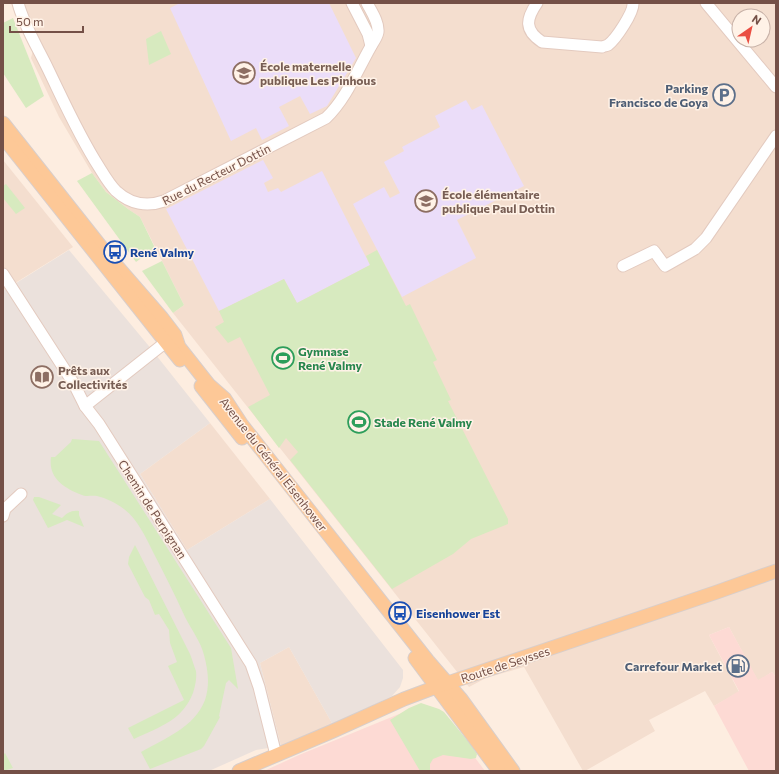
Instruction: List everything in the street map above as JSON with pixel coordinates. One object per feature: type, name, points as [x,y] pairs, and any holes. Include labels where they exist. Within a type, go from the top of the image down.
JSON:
[{"type":"main road","name":"Avenue du Général Eisenhower","points":[[3,123],[109,257],[160,315],[170,339]]},
{"type":"main road","name":"Avenue du Général Eisenhower","points":[[3,137],[170,339],[179,347],[209,385],[224,399],[242,425],[428,661],[441,685],[498,771]]},
{"type":"main road","name":"Route de Seysses","points":[[239,771],[404,699],[441,685],[776,571]]},
{"type":"main road","name":"Avenue du Général Eisenhower","points":[[441,685],[461,699],[513,771]]},
{"type":"street","name":"Rue du Recteur Dottin","points":[[18,3],[32,36],[94,161],[107,181],[117,192],[130,201],[144,205],[164,201],[326,118],[338,103],[375,41],[378,31],[378,24],[367,3]]},
{"type":"street","points":[[352,3],[368,34],[371,46]]},
{"type":"street","points":[[537,3],[529,16],[529,26],[534,36],[542,42],[602,47],[608,44],[629,18],[633,3]]},
{"type":"street","points":[[706,3],[776,87]]},
{"type":"street","points":[[623,266],[654,251],[664,266],[695,249],[706,238],[776,136]]},
{"type":"street","name":"Chemin de Perpignan","points":[[3,274],[62,365],[85,406],[107,437],[251,664],[259,687],[276,755]]},
{"type":"street","points":[[85,406],[170,339]]},
{"type":"street","points":[[3,516],[5,509],[21,494]]},
{"type":"shaded area","points":[[11,3],[776,3],[776,677],[772,672],[758,681],[729,627],[709,635],[739,692],[714,706],[705,691],[649,720],[655,731],[585,771],[583,771],[524,667],[486,678],[469,687],[173,313],[184,305],[140,217],[106,192],[92,173],[59,117],[31,58],[33,50]]},
{"type":"shaded area","name":"École maternelle publique Les Pinhous","points":[[180,3],[329,3],[356,58],[327,106],[310,114],[300,96],[279,107],[289,126],[262,140],[256,128],[231,141],[170,8]]},
{"type":"shaded area","name":"École élémentaire publique Paul Dottin","points":[[466,100],[472,110],[482,105],[524,186],[457,220],[476,258],[402,297],[353,204],[384,187],[390,198],[400,193],[384,162],[404,151],[402,147],[440,127],[435,116]]},
{"type":"shaded area","points":[[3,160],[73,247],[4,290],[3,288]]},
{"type":"shaded area","points":[[263,160],[273,178],[264,183],[268,192],[278,188],[281,192],[322,171],[370,265],[297,303],[284,279],[219,311],[166,209]]},
{"type":"shaded area","points":[[69,250],[148,345],[210,423],[140,474],[187,550],[270,499],[403,670],[403,678],[400,687],[392,696],[333,725],[289,647],[260,663],[281,746],[256,750],[209,771],[3,771],[3,288],[5,290]]},
{"type":"shaded area","points":[[210,423],[270,499],[187,550],[140,474]]},
{"type":"shaded area","points":[[729,627],[758,680],[772,672],[776,677],[776,771],[749,771],[714,706],[739,691],[709,635]]},
{"type":"shaded area","points":[[289,647],[333,725],[281,746],[260,663]]},
{"type":"shaded area","points":[[421,705],[439,710],[485,771],[264,771],[299,755]]},
{"type":"green space","points":[[13,18],[44,96],[26,108],[3,73],[3,23]]},
{"type":"green space","points":[[161,31],[171,54],[149,65],[146,39]]},
{"type":"green space","points":[[92,173],[106,192],[140,217],[155,248],[136,262],[77,181]]},
{"type":"green space","points":[[6,184],[25,208],[16,214],[3,198],[3,186]]},
{"type":"green space","name":"Stade René Valmy","points":[[377,250],[406,306],[410,304],[437,360],[433,362],[451,400],[448,401],[508,519],[508,524],[471,539],[453,554],[392,589],[290,460],[298,452],[286,438],[279,448],[248,407],[270,395],[240,337],[228,343],[215,327],[224,322],[219,311],[284,279],[297,303],[370,265],[366,256]]},
{"type":"green space","points":[[162,261],[184,305],[173,313],[142,271]]},
{"type":"green space","points":[[72,439],[99,441],[231,648],[238,689],[229,680],[226,683],[220,717],[204,746],[201,749],[150,769],[141,752],[169,737],[186,725],[194,718],[205,700],[208,689],[208,678],[203,650],[144,534],[129,513],[107,499],[95,496],[84,496],[69,489],[55,476],[52,471],[51,457],[55,457],[71,442]]},
{"type":"green space","points":[[34,497],[39,497],[61,505],[52,514],[62,518],[69,512],[79,511],[84,527],[67,520],[48,528],[33,500]]},
{"type":"green space","points":[[135,545],[190,654],[196,671],[196,677],[193,693],[188,703],[176,717],[161,727],[134,739],[128,728],[184,700],[168,666],[177,662],[170,643],[169,630],[159,614],[155,615],[149,600],[145,597],[128,564],[129,557]]},
{"type":"green space","points":[[421,703],[444,712],[471,745],[477,754],[476,758],[471,759],[443,755],[433,759],[430,764],[430,771],[420,771],[390,720],[409,708]]},
{"type":"green space","points":[[5,753],[13,768],[3,771],[3,755]]},
{"type":"place","name":"École maternelle publique Les Pinhous","points":[[244,73]]},
{"type":"place","name":"Parking Francisco de Goya","points":[[724,95]]},
{"type":"place","name":"École élémentaire publique Paul Dottin","points":[[426,201]]},
{"type":"place","name":"René Valmy","points":[[115,252]]},
{"type":"place","name":"Gymnase René Valmy","points":[[283,358]]},
{"type":"place","name":"Prêts aux Collectivités","points":[[42,377]]},
{"type":"place","name":"Stade René Valmy","points":[[359,422]]},
{"type":"place","name":"Eisenhower Est","points":[[400,613]]},
{"type":"place","name":"Carrefour Market","points":[[738,666]]}]
